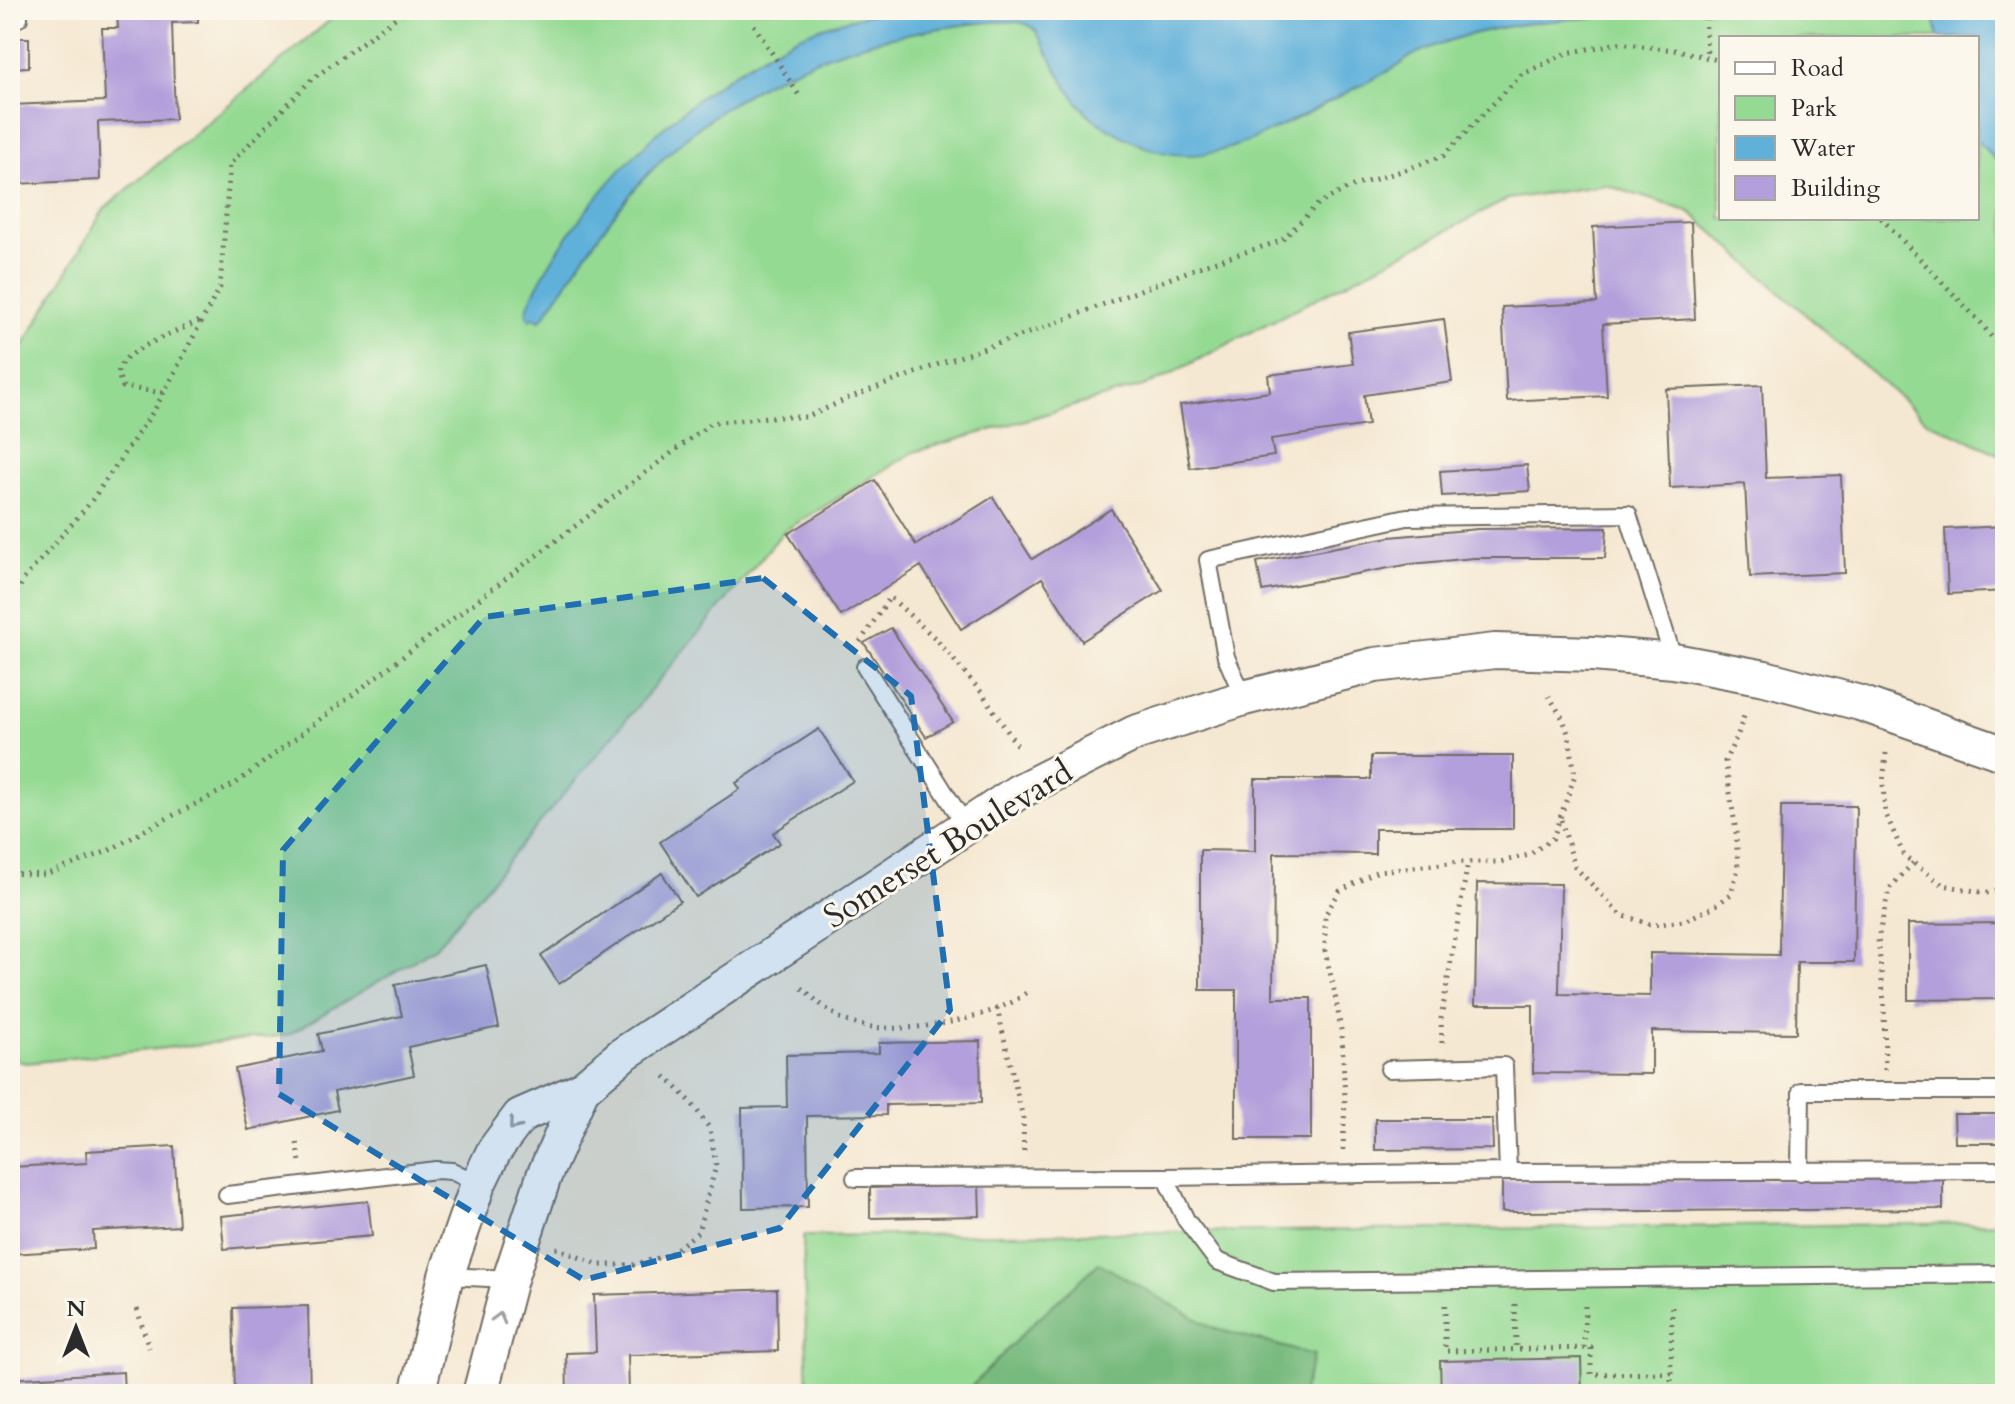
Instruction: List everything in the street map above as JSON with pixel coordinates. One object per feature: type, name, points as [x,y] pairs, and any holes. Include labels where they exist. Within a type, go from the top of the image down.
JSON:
[{"type":"street","name":"Somerset Boulevard","points":[[417,1394],[446,1276],[478,1184],[494,1151],[520,1116],[582,1089],[622,1055],[1018,792],[1135,733],[1244,698],[1375,665],[1495,651],[1593,654],[1674,661],[1765,678],[1860,703],[2005,754]]},
{"type":"street","name":"Somerset Boulevard","points":[[480,1394],[510,1279],[544,1176],[582,1089]]},
{"type":"lane","points":[[10,18],[19,18],[19,10]]},
{"type":"lane","points":[[1244,698],[1226,657],[1208,560],[1407,517],[1628,514],[1674,661]]},
{"type":"lane","points":[[865,667],[966,826]]},
{"type":"lane","points":[[1389,1069],[1504,1066],[1508,1172]]},
{"type":"lane","points":[[1800,1172],[1801,1091],[2005,1091]]},
{"type":"lane","points":[[227,1195],[436,1170],[452,1171],[478,1184]]},
{"type":"lane","points":[[855,1178],[2005,1170]]},
{"type":"lane","points":[[1165,1177],[1186,1220],[1217,1261],[1274,1282],[2005,1274]]},
{"type":"lane","points":[[446,1276],[510,1279]]},
{"type":"path","points":[[10,608],[23,580],[90,503],[155,409],[220,287],[230,164],[311,80],[406,10]]},
{"type":"path","points":[[1705,10],[1707,57]]},
{"type":"path","points":[[754,25],[800,97]]},
{"type":"path","points":[[10,873],[45,875],[108,851],[235,784],[711,423],[768,417],[807,417],[849,398],[1207,264],[1281,241],[1318,204],[1350,187],[1443,156],[1521,75],[1567,53],[1619,43],[1681,51],[1719,60]]},
{"type":"path","points":[[1883,220],[1981,323],[2005,355]]},
{"type":"path","points":[[163,393],[123,387],[118,375],[123,361],[203,319]]},
{"type":"path","points":[[865,667],[855,649],[890,597],[946,650],[982,693],[1018,747]]},
{"type":"path","points":[[1342,1175],[1345,1100],[1342,1049],[1335,994],[1325,951],[1325,915],[1340,891],[1378,871],[1500,862],[1529,855],[1553,838],[1575,775],[1569,736],[1549,696]]},
{"type":"path","points":[[1560,819],[1575,867],[1621,915],[1653,925],[1684,921],[1715,906],[1731,894],[1738,869],[1736,831],[1725,761],[1744,716]]},
{"type":"path","points":[[1886,753],[1883,784],[1885,812],[1904,856],[1943,885],[1986,893],[2005,890]]},
{"type":"path","points":[[1442,1067],[1441,1019],[1468,862]]},
{"type":"path","points":[[1885,1091],[1884,1003],[1878,939],[1889,889],[1914,862]]},
{"type":"path","points":[[802,988],[849,1023],[885,1030],[970,1017],[1009,1004],[1029,991]]},
{"type":"path","points":[[997,1008],[1023,1118],[1024,1177]]},
{"type":"path","points":[[551,1246],[599,1265],[633,1265],[669,1255],[698,1232],[716,1166],[710,1129],[691,1102],[665,1076]]},
{"type":"path","points":[[1671,1394],[1672,1278]]},
{"type":"path","points":[[1515,1279],[1516,1349]]},
{"type":"path","points":[[1584,1348],[1586,1279]]},
{"type":"path","points":[[1445,1280],[1445,1351],[1591,1348],[1591,1374],[1671,1373]]},
{"type":"path","points":[[137,1309],[149,1348]]},
{"type":"highlighted area","points":[[763,578],[911,696],[950,1010],[780,1228],[584,1280],[279,1094],[283,850],[484,617]]},
{"type":"green space","points":[[342,10],[2005,10],[2005,457],[1926,421],[1690,212],[1606,185],[1508,199],[1153,383],[914,452],[784,531],[435,948],[288,1035],[26,1063],[10,1059],[10,368],[104,209]]},
{"type":"green space","points":[[2005,1223],[2005,1394],[808,1394],[803,1236]]},
{"type":"green space","points":[[1099,1263],[1213,1328],[1314,1355],[1302,1394],[964,1394],[1033,1323]]},
{"type":"water","points":[[893,10],[1681,12],[1554,20],[1461,37],[1414,54],[1400,65],[1257,137],[1215,152],[1193,155],[1148,148],[1096,121],[1072,95],[1036,31],[1026,24],[997,22],[960,25],[860,45],[821,58],[748,93],[682,141],[621,206],[542,319],[533,317],[530,320],[527,310],[532,297],[572,230],[625,165],[687,107],[756,59],[793,39],[842,21]]},
{"type":"water","points":[[1933,10],[2005,10],[2005,169],[1979,143],[1979,36],[1938,36]]},
{"type":"building","points":[[117,10],[198,10],[198,22],[172,23],[175,119],[98,122],[100,180],[15,184],[11,105],[105,101],[102,28],[118,28]]},
{"type":"building","points":[[10,38],[29,38],[29,67],[10,68]]},
{"type":"building","points":[[1691,222],[1695,319],[1603,324],[1607,396],[1507,401],[1502,307],[1597,303],[1593,227]]},
{"type":"building","points":[[1444,319],[1452,382],[1364,395],[1368,425],[1271,439],[1274,456],[1190,468],[1180,405],[1270,392],[1268,375],[1353,364],[1348,332]]},
{"type":"building","points":[[1762,385],[1766,478],[1841,475],[1845,573],[1750,577],[1745,484],[1670,488],[1666,389]]},
{"type":"building","points":[[1527,465],[1530,491],[1442,496],[1440,471]]},
{"type":"building","points":[[875,480],[916,545],[993,497],[1032,559],[1111,509],[1163,590],[1082,641],[1042,578],[961,629],[921,566],[841,616],[788,534]]},
{"type":"building","points":[[2005,526],[2005,591],[1948,594],[1945,529]]},
{"type":"building","points":[[1607,528],[1605,558],[1474,558],[1411,564],[1262,591],[1257,562],[1390,537],[1478,529]]},
{"type":"building","points":[[891,628],[953,722],[926,737],[864,643]]},
{"type":"building","points":[[819,729],[853,781],[773,833],[780,843],[696,897],[660,842],[740,789],[736,783]]},
{"type":"building","points":[[1371,756],[1513,756],[1513,829],[1375,829],[1375,854],[1274,853],[1273,998],[1311,998],[1311,1139],[1236,1139],[1236,990],[1200,990],[1200,850],[1255,851],[1255,779],[1371,779]]},
{"type":"building","points":[[1781,806],[1856,806],[1854,962],[1797,962],[1796,1033],[1652,1031],[1652,1074],[1533,1073],[1533,1005],[1475,1005],[1477,883],[1561,884],[1559,994],[1650,996],[1650,953],[1779,955]]},
{"type":"building","points":[[662,873],[680,901],[559,984],[541,956]]},
{"type":"building","points":[[2005,923],[2005,999],[1908,1000],[1908,924]]},
{"type":"building","points":[[486,965],[499,1027],[408,1047],[414,1075],[334,1092],[338,1110],[248,1130],[235,1069],[322,1051],[318,1034],[402,1016],[395,985]]},
{"type":"building","points":[[980,1041],[981,1103],[886,1105],[886,1115],[807,1116],[808,1207],[743,1208],[742,1108],[787,1107],[786,1055],[879,1053],[879,1043]]},
{"type":"building","points":[[1954,1114],[2005,1114],[2005,1143],[1955,1143]]},
{"type":"building","points":[[1375,1119],[1492,1119],[1493,1149],[1375,1150]]},
{"type":"building","points":[[174,1146],[179,1226],[93,1231],[94,1249],[10,1254],[10,1167],[87,1163],[86,1151]]},
{"type":"building","points":[[1943,1179],[1943,1209],[1502,1212],[1502,1181]]},
{"type":"building","points":[[979,1185],[980,1216],[870,1218],[870,1188]]},
{"type":"building","points":[[368,1201],[372,1236],[224,1249],[221,1216]]},
{"type":"building","points":[[777,1289],[778,1351],[628,1355],[629,1394],[567,1394],[566,1353],[596,1352],[594,1295]]},
{"type":"building","points":[[308,1306],[310,1394],[235,1394],[233,1308]]},
{"type":"building","points":[[1581,1358],[1582,1394],[1441,1394],[1440,1361]]},
{"type":"building","points":[[123,1372],[124,1394],[10,1394],[10,1379]]}]
